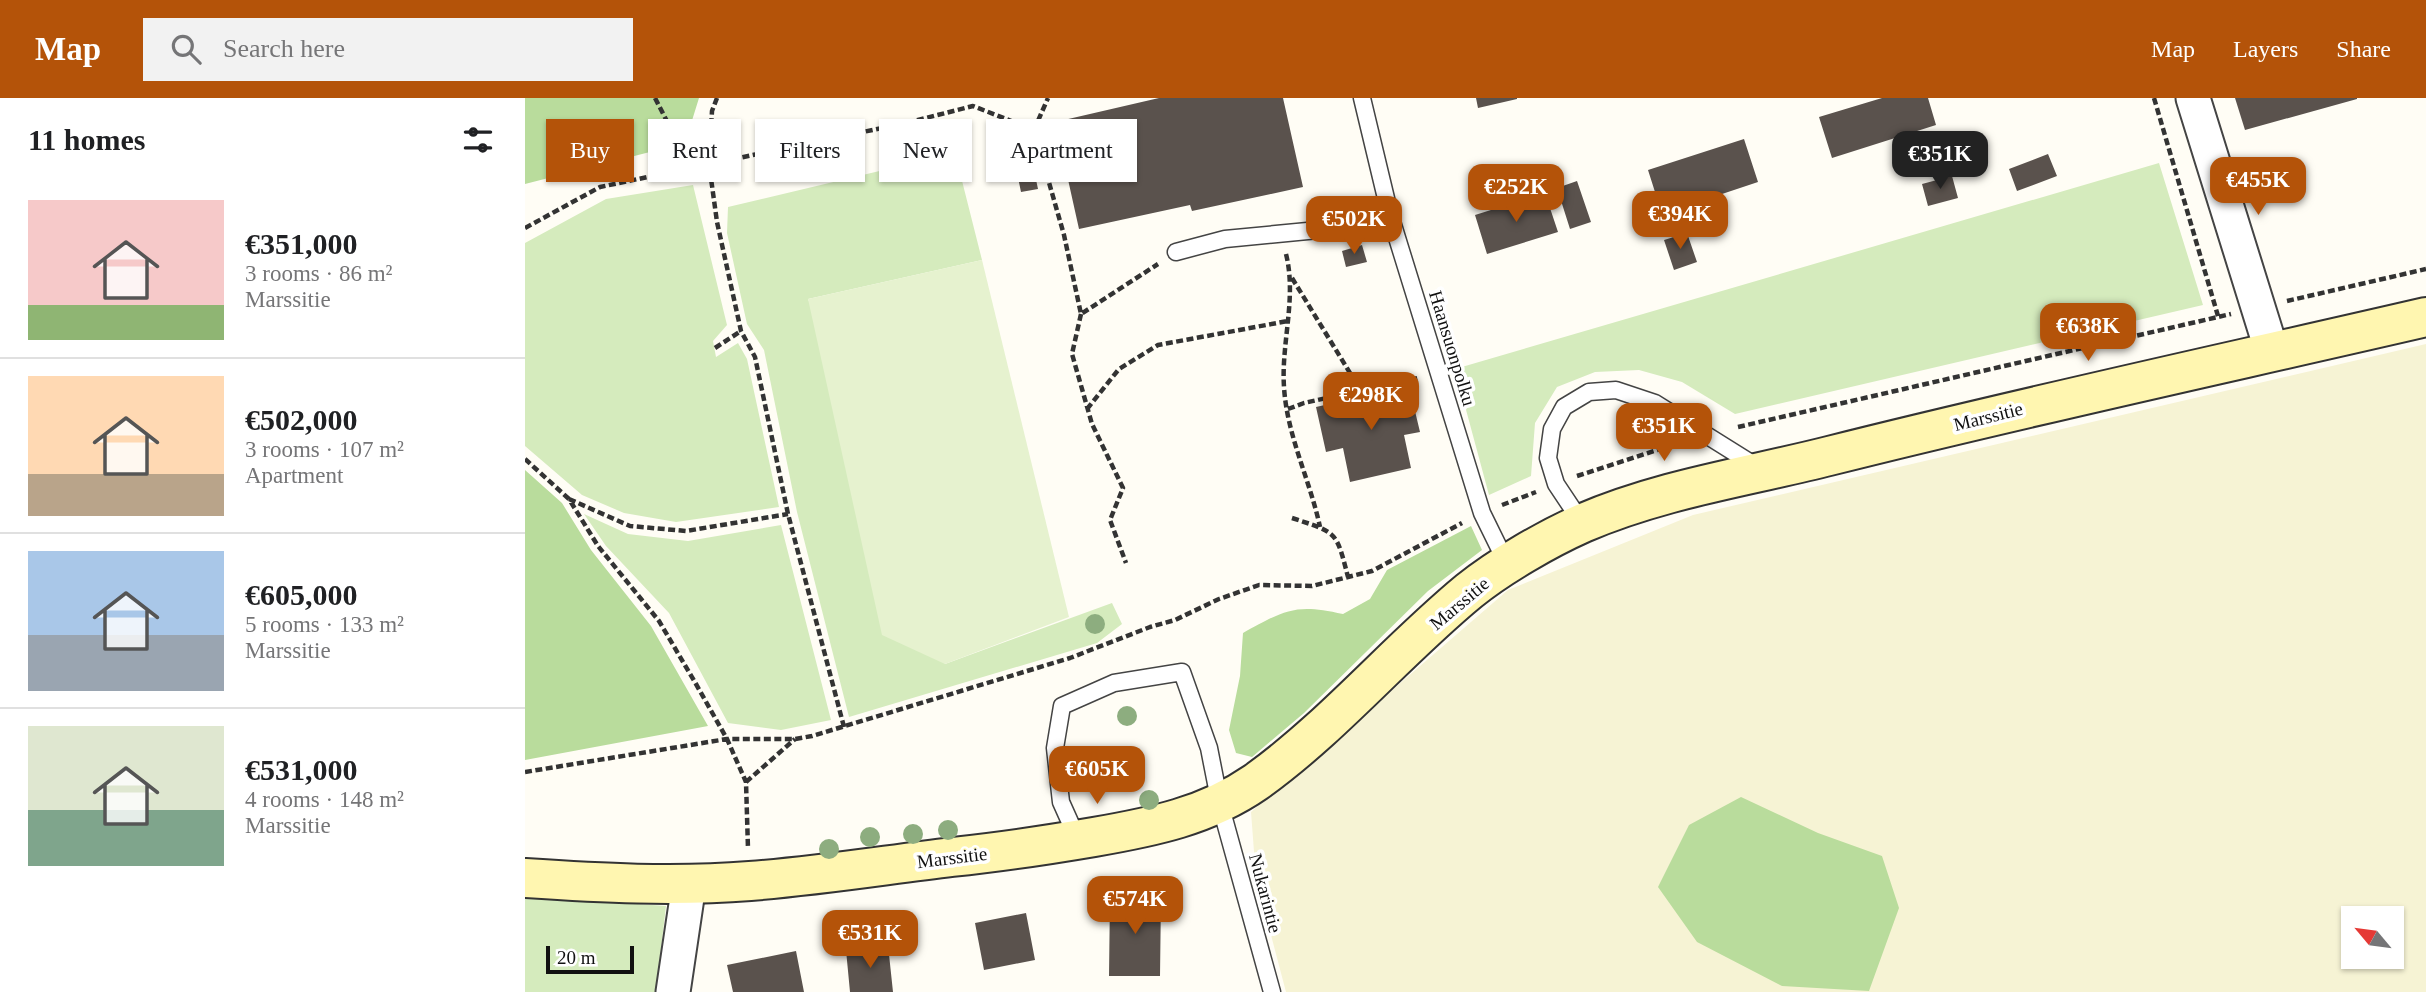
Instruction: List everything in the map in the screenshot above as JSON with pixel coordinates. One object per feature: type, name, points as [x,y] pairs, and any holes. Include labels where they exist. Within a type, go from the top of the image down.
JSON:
[{"type":"main road","name":"Marssitie","points":[[525,878],[688,884],[749,881],[993,853],[1162,825],[1220,804],[1284,761],[1470,590],[1507,564],[1582,523],[1667,493],[2005,412],[2426,317]]},
{"type":"street","points":[[2193,98],[2272,352]]},
{"type":"street","points":[[673,992],[688,884]]},
{"type":"lane","name":"Haansuonpolku","points":[[1362,98],[1390,215],[1482,513],[1507,564]]},
{"type":"lane","points":[[1176,252],[1225,239],[1318,230],[1390,215]]},
{"type":"lane","points":[[1582,523],[1556,484],[1548,458],[1552,429],[1564,407],[1589,392],[1616,390],[1655,403],[1764,471]]},
{"type":"lane","points":[[1078,840],[1061,802],[1055,748],[1062,706],[1114,683],[1182,672],[1209,748],[1220,804]]},
{"type":"lane","name":"Nukarintie","points":[[1220,804],[1272,992]]},
{"type":"path","points":[[655,98],[666,119]]},
{"type":"path","points":[[712,119],[717,98]]},
{"type":"path","points":[[1039,119],[1048,98]]},
{"type":"path","points":[[2154,98],[2218,316]]},
{"type":"path","points":[[741,157],[973,106],[1006,119]]},
{"type":"path","points":[[525,228],[600,187],[648,177]]},
{"type":"path","points":[[711,182],[717,222],[741,331],[755,357],[788,514],[844,727]]},
{"type":"path","points":[[1049,182],[1064,235],[1081,314],[1072,354],[1092,424],[1123,488],[1110,520],[1126,564]]},
{"type":"path","points":[[1281,233],[1291,277],[1284,387],[1292,433],[1313,495],[1320,527]]},
{"type":"path","points":[[1081,314],[1176,252]]},
{"type":"path","points":[[1291,277],[1361,391]]},
{"type":"path","points":[[1087,408],[1119,369],[1159,345],[1288,321]]},
{"type":"path","points":[[715,348],[741,331]]},
{"type":"path","points":[[1288,409],[1304,403],[1439,373]]},
{"type":"path","points":[[525,459],[569,499],[598,545],[659,621],[727,738],[746,782],[749,881]]},
{"type":"path","points":[[569,499],[630,526],[687,531],[788,514]]},
{"type":"path","points":[[1292,518],[1320,527],[1338,541],[1348,577]]},
{"type":"path","points":[[746,782],[795,740]]},
{"type":"shaded area","points":[[2426,344],[2426,992],[1286,992],[1256,878],[1251,812],[1508,590],[1693,515]]},
{"type":"green space","points":[[525,98],[699,98],[692,119],[648,119],[648,152],[634,156],[634,119],[546,119],[546,179],[525,184]]},
{"type":"green space","points":[[2159,163],[2203,305],[1735,414],[1682,382],[1639,370],[1595,372],[1557,387],[1535,423],[1531,476],[1489,495],[1455,369]]},
{"type":"green space","points":[[879,171],[879,182],[962,182],[982,260],[808,299],[945,664],[1112,603],[1122,624],[1097,643],[849,717],[797,512],[764,350],[747,324],[727,233],[728,207],[833,182],[865,182],[865,174]]},
{"type":"green space","points":[[693,185],[727,325],[713,341],[716,357],[738,343],[747,359],[779,507],[676,522],[624,513],[582,495],[525,446],[525,243],[606,199]]},
{"type":"green space","points":[[982,260],[1069,617],[945,664],[882,635],[808,299]]},
{"type":"green space","points":[[525,470],[562,503],[591,550],[651,626],[708,726],[525,760]]},
{"type":"green space","points":[[584,514],[628,534],[688,541],[781,525],[831,720],[781,730],[728,723],[669,613],[606,546]]},
{"type":"green space","points":[[1471,526],[1482,550],[1428,591],[1304,713],[1252,757],[1236,753],[1229,730],[1240,676],[1243,633],[1280,614],[1301,609],[1343,614],[1370,599],[1387,570]]},
{"type":"green space","points":[[1741,797],[1818,833],[1882,856],[1899,908],[1869,991],[1782,986],[1697,942],[1658,887],[1689,825]]},
{"type":"green space","points":[[525,896],[666,906],[656,992],[525,992]]},
{"type":"building","points":[[1159,98],[1283,98],[1303,187],[1192,211],[1190,205],[1079,229],[1069,182],[1137,182],[1137,119],[1068,119]]},
{"type":"building","points":[[1476,98],[1517,98],[1517,99],[1478,108]]},
{"type":"building","points":[[1882,98],[1928,98],[1936,125],[1832,158],[1819,117]]},
{"type":"building","points":[[2235,98],[2357,98],[2357,99],[2245,130]]},
{"type":"building","points":[[1744,139],[1758,182],[1662,214],[1648,170]]},
{"type":"building","points":[[2048,154],[2057,176],[2017,191],[2009,169]]},
{"type":"building","points":[[1952,176],[1958,198],[1928,206],[1922,184]]},
{"type":"building","points":[[1577,181],[1591,222],[1570,229],[1557,188]]},
{"type":"building","points":[[1019,182],[1037,182],[1038,189],[1021,192]]},
{"type":"building","points":[[1545,193],[1558,232],[1487,254],[1475,215]]},
{"type":"building","points":[[1687,233],[1697,262],[1674,270],[1664,240]]},
{"type":"building","points":[[1362,245],[1367,262],[1346,267],[1342,251]]},
{"type":"building","points":[[1409,386],[1420,432],[1404,435],[1411,468],[1350,482],[1343,448],[1326,452],[1316,407]]},
{"type":"building","points":[[1110,896],[1161,896],[1160,976],[1109,976]]},
{"type":"building","points":[[1026,913],[1035,960],[984,970],[975,923]]},
{"type":"building","points":[[888,945],[893,992],[850,992],[846,950]]},
{"type":"building","points":[[796,951],[804,992],[733,992],[727,965]]}]
